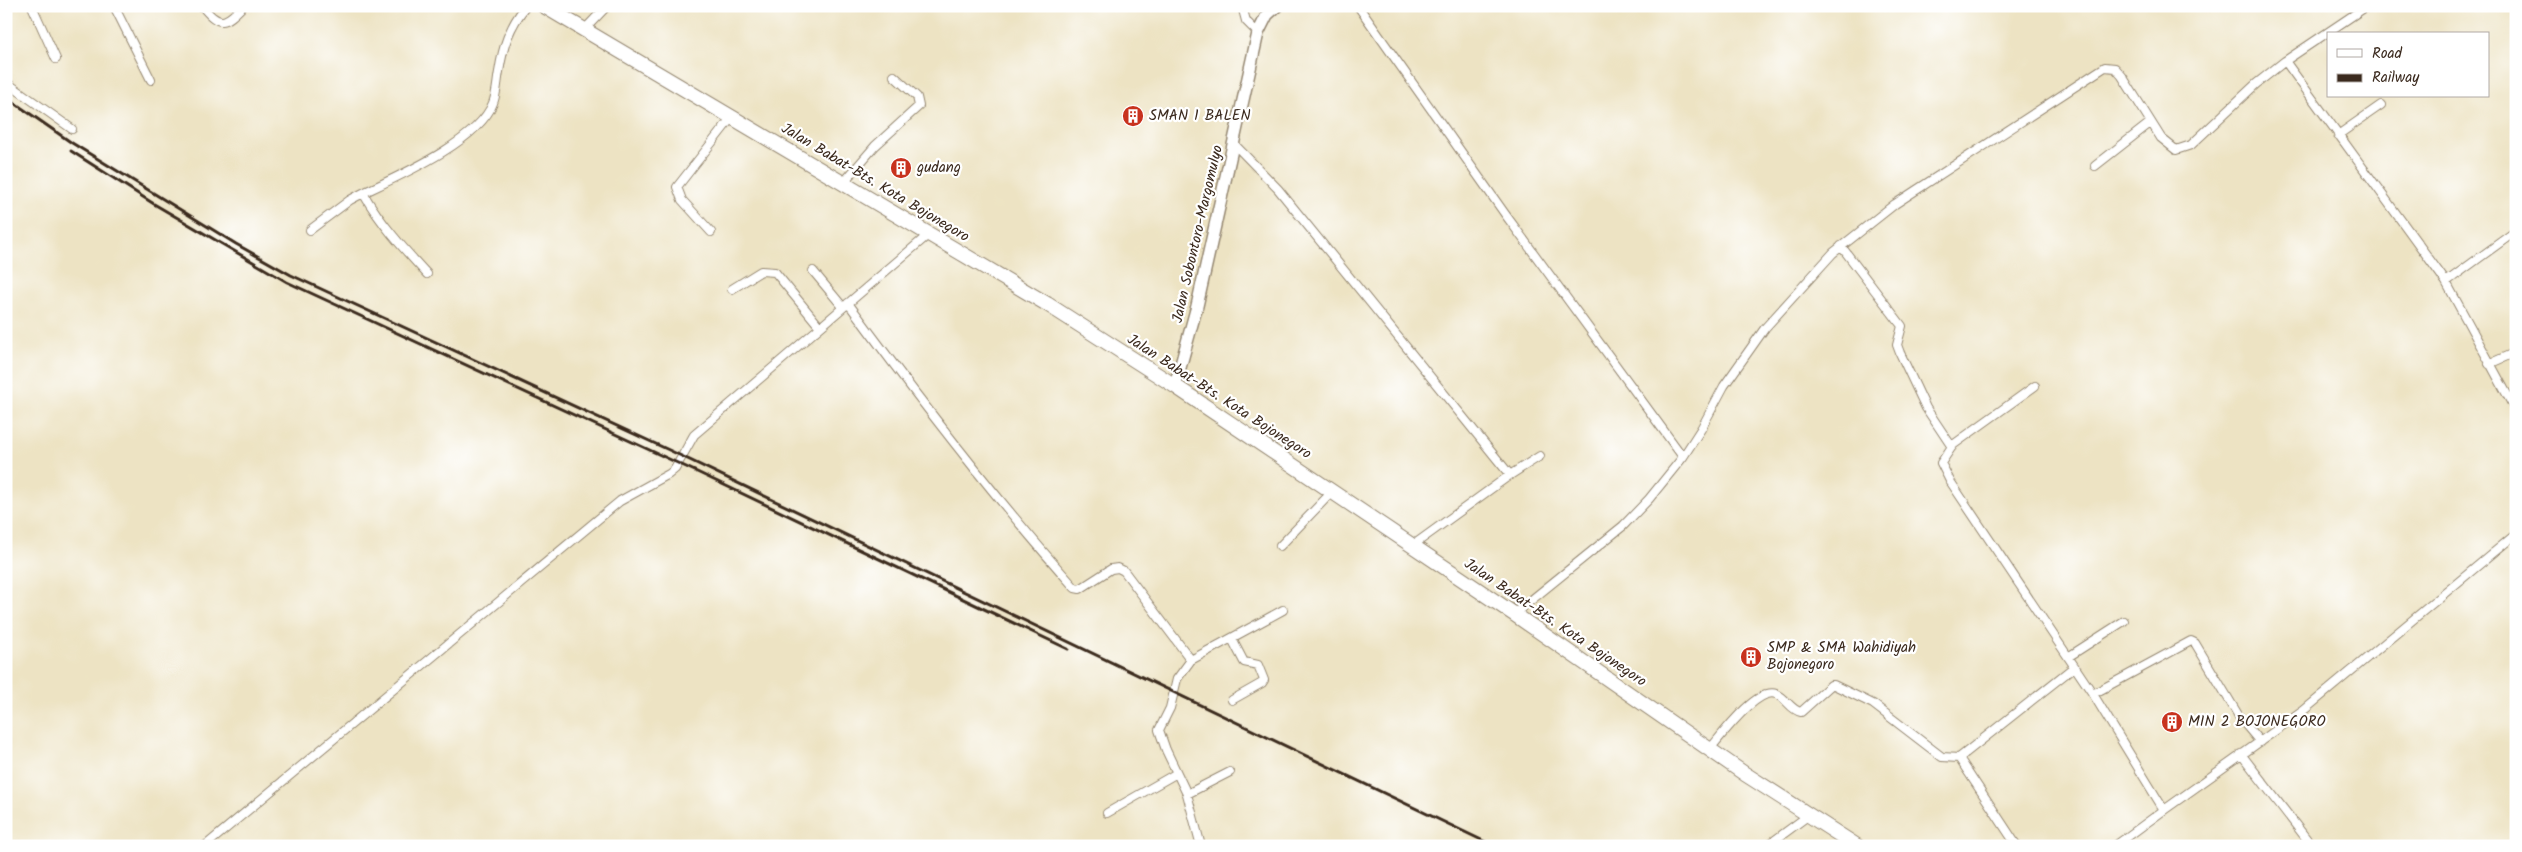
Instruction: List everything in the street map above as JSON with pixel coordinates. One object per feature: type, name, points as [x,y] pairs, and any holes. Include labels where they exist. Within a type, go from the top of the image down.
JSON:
[{"type":"highway","name":"Jalan Babat-Bts. Kota Bojonegoro","points":[[544,6],[1047,304],[1175,386],[1514,614],[1710,750],[1857,846]]},
{"type":"street","points":[[32,6],[56,59]]},
{"type":"street","points":[[114,6],[151,80]]},
{"type":"street","points":[[202,6],[211,17],[221,22],[226,21],[243,6]]},
{"type":"street","points":[[310,230],[350,200],[456,144],[477,125],[494,101],[506,35],[512,23],[526,6]]},
{"type":"street","points":[[585,29],[607,6]]},
{"type":"street","points":[[1242,6],[1246,21],[1258,33]]},
{"type":"street","name":"Jalan Sobontoro-Margomulyo","points":[[1175,386],[1197,306],[1235,145],[1258,33],[1267,15],[1277,6]]},
{"type":"street","points":[[1358,6],[1505,214],[1683,457]]},
{"type":"street","points":[[2328,32],[2367,6]]},
{"type":"street","points":[[1514,614],[1637,513],[1683,457],[1702,429],[1724,386],[1765,328],[1841,246],[1895,204],[2105,67],[2115,68],[2122,76],[2150,123],[2169,146],[2176,150],[2182,150],[2191,145],[2256,84],[2285,61],[2327,33]]},
{"type":"street","points":[[2285,61],[2446,282],[2489,364],[2516,410]]},
{"type":"street","points":[[843,183],[882,140],[919,106],[917,97],[894,76]]},
{"type":"street","points":[[6,82],[72,129]]},
{"type":"street","points":[[2338,135],[2381,105]]},
{"type":"street","points":[[711,232],[682,200],[677,187],[732,117]]},
{"type":"street","points":[[2095,166],[2150,123]]},
{"type":"street","points":[[1235,145],[1278,189],[1510,475]]},
{"type":"street","points":[[363,193],[377,218],[391,236],[427,274]]},
{"type":"street","points":[[2446,282],[2516,231]]},
{"type":"street","points":[[204,846],[620,501],[675,469],[694,435],[928,235]]},
{"type":"street","points":[[1841,246],[1902,326],[1897,344],[1900,353],[1926,408],[1952,447]]},
{"type":"street","points":[[732,289],[761,271],[775,272],[820,327]]},
{"type":"street","points":[[813,271],[845,305],[924,406],[1075,588],[1080,589],[1111,569],[1118,568],[1124,572],[1191,660]]},
{"type":"street","points":[[2489,364],[2516,352]]},
{"type":"street","points":[[2035,386],[1952,447],[1943,459],[1942,469],[2093,694],[2164,810]]},
{"type":"street","points":[[1412,546],[1510,475],[1540,456]]},
{"type":"street","points":[[1280,546],[1332,492]]},
{"type":"street","points":[[2114,846],[2260,742],[2354,670],[2516,534]]},
{"type":"street","points":[[1201,846],[1187,794],[1166,750],[1159,730],[1170,708],[1177,679],[1191,660],[1283,610]]},
{"type":"street","points":[[2068,657],[2124,621]]},
{"type":"street","points":[[1232,639],[1244,662],[1258,664],[1264,680],[1232,700]]},
{"type":"street","points":[[2093,694],[2191,641],[2240,718],[2260,742]]},
{"type":"street","points":[[1710,750],[1758,698],[1771,693],[1777,694],[1797,711],[1801,712],[1832,684],[1873,704],[1942,758],[1959,758],[2074,667]]},
{"type":"street","points":[[2241,754],[2312,846]]},
{"type":"street","points":[[1959,758],[2017,846]]},
{"type":"street","points":[[1187,794],[1230,772]]},
{"type":"street","points":[[1107,813],[1177,773]]},
{"type":"street","points":[[1768,846],[1809,815]]},
{"type":"railway","points":[[6,97],[72,143],[236,244],[291,275],[671,451],[1494,846]]},
{"type":"railway","points":[[71,151],[154,204],[287,282],[697,472],[1068,649]]},
{"type":"place","name":"SMAN 1 BALEN","points":[[1133,116]]},
{"type":"place","name":"gudang","points":[[901,168]]},
{"type":"place","name":"SMP & SMA Wahidiyah Bojonegoro","points":[[1751,657]]},
{"type":"place","name":"MIN 2 BOJONEGORO","points":[[2172,722]]}]
